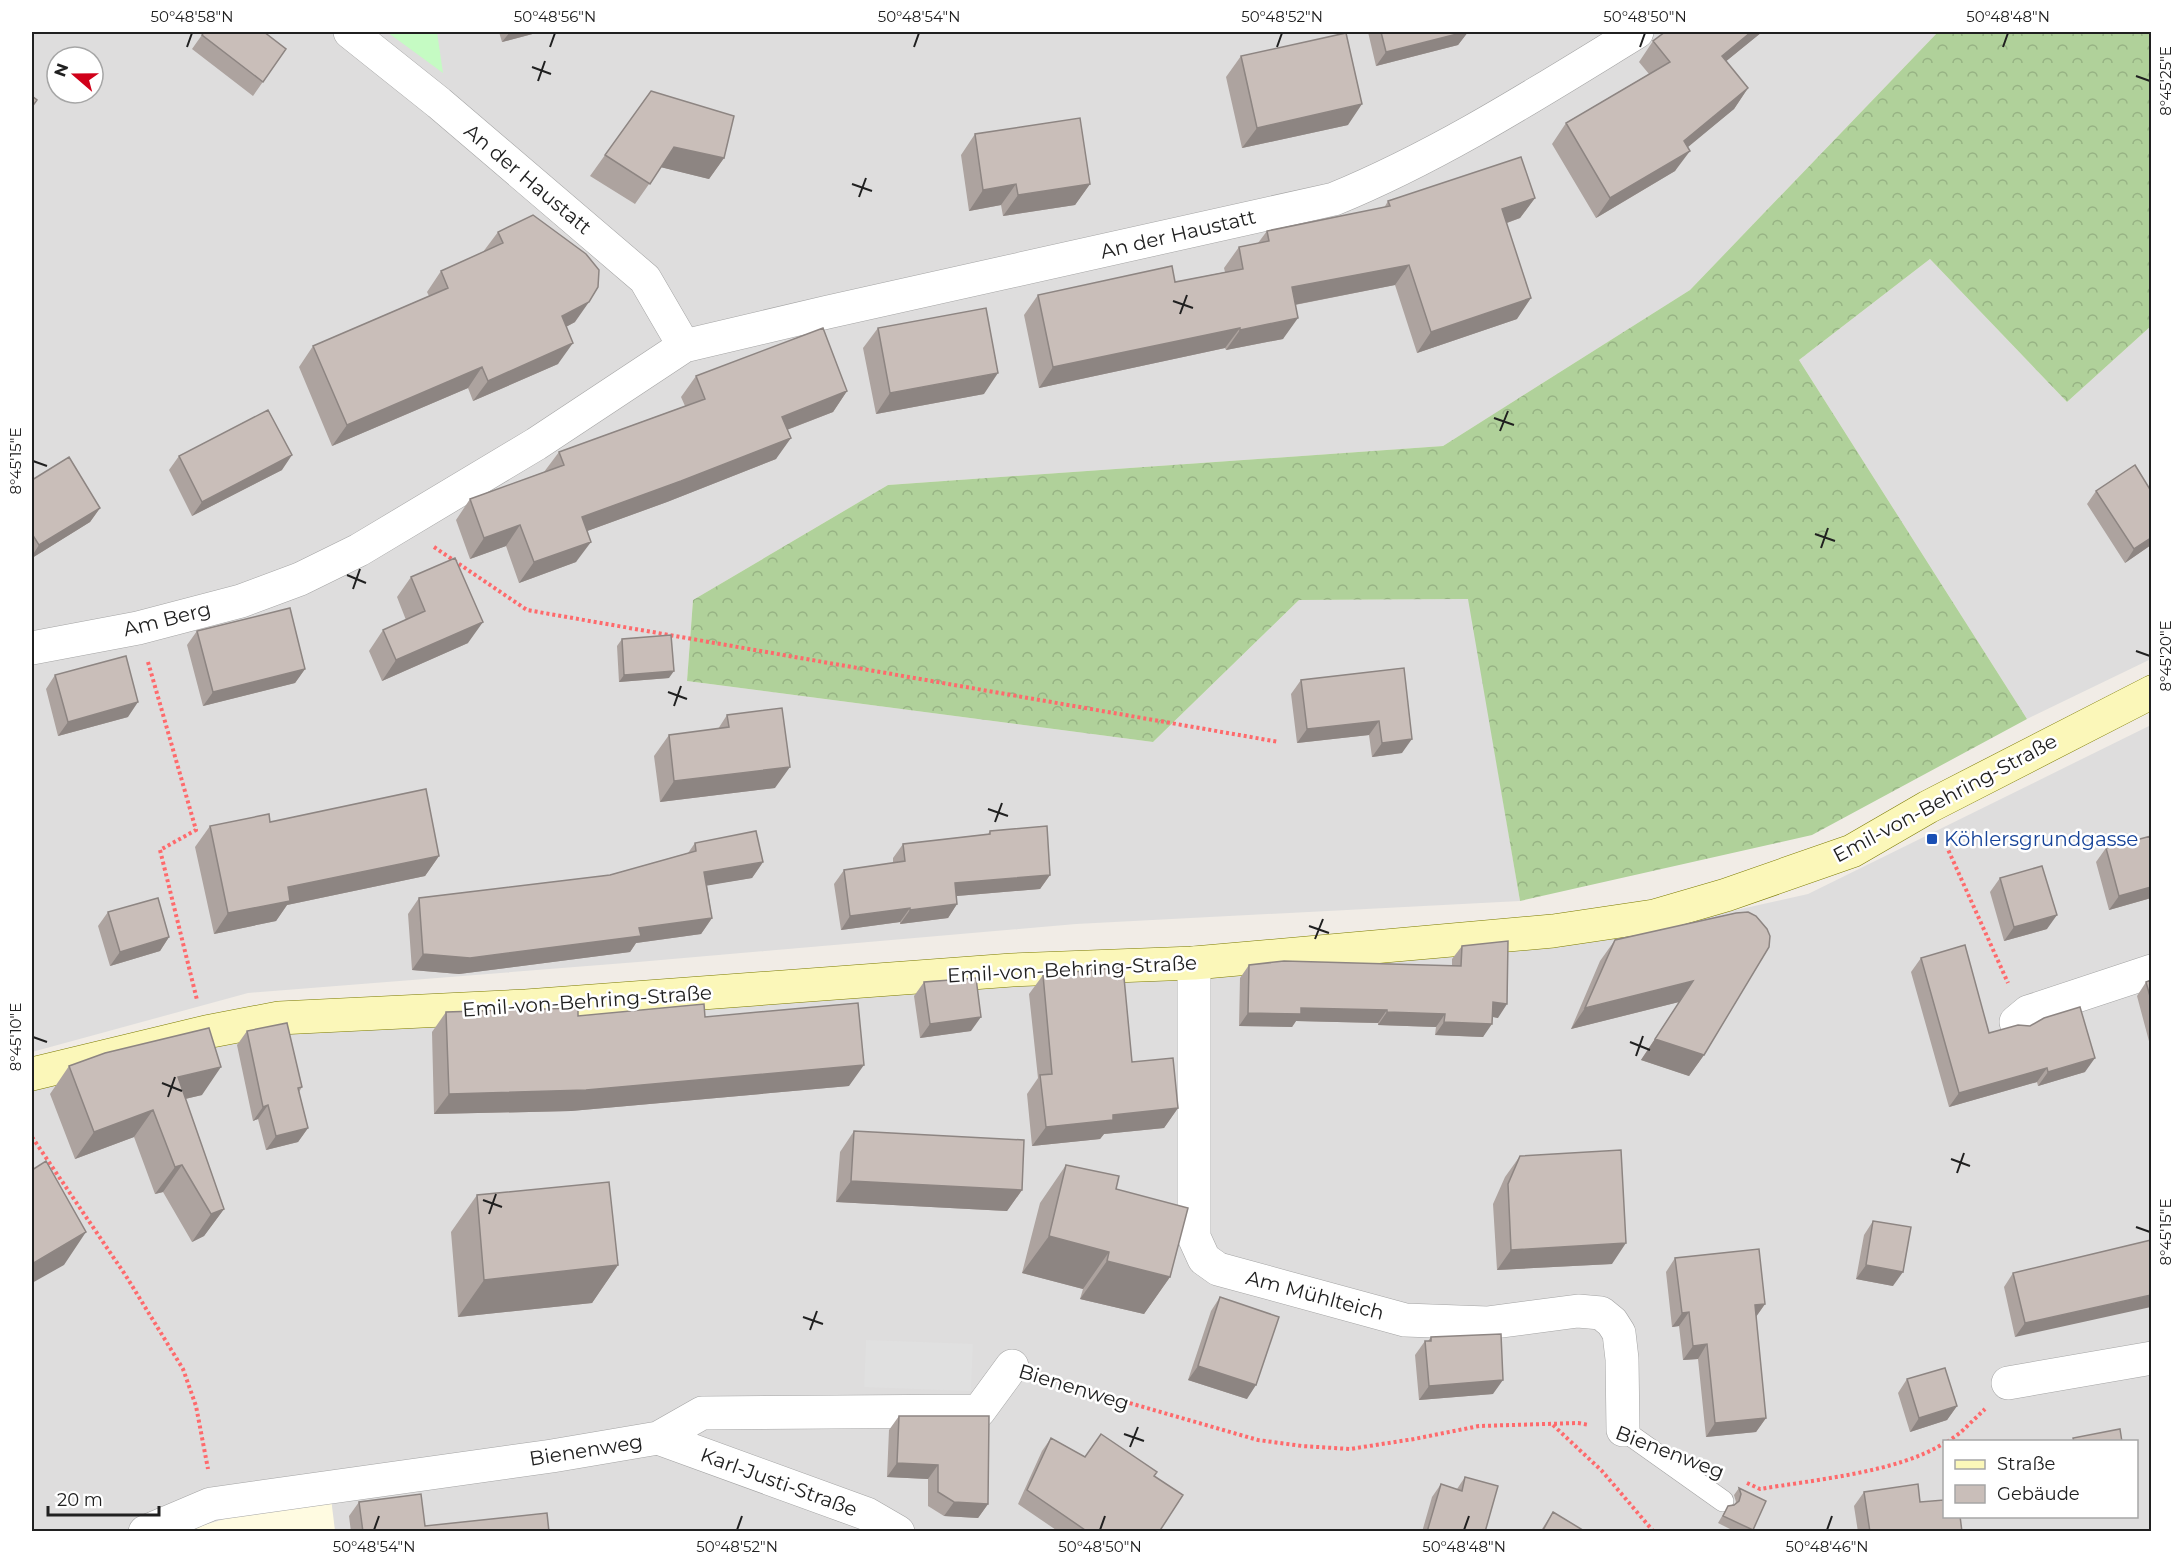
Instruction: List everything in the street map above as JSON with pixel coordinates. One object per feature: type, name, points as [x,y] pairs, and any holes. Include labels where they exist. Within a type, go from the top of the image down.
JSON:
[{"type":"main road","name":"Emil-von-Behring-Straße","points":[[32,1074],[206,1032],[279,1018],[526,1006],[1012,970],[1194,963],[1553,931],[1654,916],[1726,895],[1852,851],[1928,807],[2151,692]]},
{"type":"street","name":"An der Haustatt","points":[[350,32],[439,104],[645,279],[684,346]]},
{"type":"street","name":"An der Haustatt","points":[[300,579],[358,550],[536,444],[684,346],[1334,199],[1373,183],[1500,116],[1637,32]]},
{"type":"street","name":"Am Berg","points":[[32,648],[138,628],[240,601],[300,579]]},
{"type":"street","name":"Am Mühlteich","points":[[1194,963],[1194,1237],[1204,1258],[1218,1269],[1405,1320],[1488,1323],[1578,1311],[1601,1313],[1612,1322],[1619,1333],[1622,1359],[1623,1430]]},
{"type":"street","points":[[2014,1007],[2028,1012],[2151,971]]},
{"type":"street","points":[[2008,1383],[2151,1358]]},
{"type":"street","name":"Bienenweg","points":[[145,1532],[211,1504],[552,1456],[658,1438],[702,1413],[979,1411],[1012,1366]]},
{"type":"street","name":"Karl-Justi-Straße","points":[[658,1438],[856,1509],[898,1532]]},
{"type":"lane","points":[[1623,1430],[1723,1501]]},
{"type":"path","points":[[401,524],[527,610],[1279,742]]},
{"type":"path","points":[[138,628],[196,830],[160,850],[206,1032]]},
{"type":"path","points":[[1946,845],[2014,1007]]},
{"type":"path","points":[[32,1137],[126,1276],[183,1369],[196,1406],[208,1473]]},
{"type":"path","name":"Bienenweg","points":[[1012,1366],[1112,1398],[1258,1440],[1302,1446],[1350,1449],[1479,1426],[1578,1424],[1623,1430]]},
{"type":"path","name":"Bienenweg","points":[[1949,1440],[1976,1418],[2008,1383]]},
{"type":"path","points":[[1552,1424],[1602,1471],[1654,1532]]},
{"type":"path","name":"Bienenweg","points":[[1739,1480],[1760,1489],[1865,1471],[1901,1461],[1943,1443]]},
{"type":"shaded area","points":[[32,32],[1938,32],[1690,290],[1443,446],[888,485],[693,600],[687,681],[1153,742],[1299,600],[1469,599],[1520,901],[1076,924],[248,993],[32,1052]]},
{"type":"shaded area","points":[[1930,259],[2067,402],[2151,326],[2151,659],[2027,719],[1799,360]]},
{"type":"shaded area","points":[[2151,725],[2151,1531],[32,1531],[32,1091],[127,1058],[275,1029],[1660,927],[1808,894]]},
{"type":"shaded area","points":[[866,1340],[973,1344],[971,1391],[864,1387]]},
{"type":"shaded area","points":[[331,1498],[335,1531],[180,1532],[259,1509]]},
{"type":"green space","points":[[387,32],[437,32],[443,73]]},
{"type":"green space","points":[[1938,32],[2151,32],[2151,326],[2067,402],[1930,259],[1799,360],[2027,719],[1812,835],[1520,901],[1468,599],[1299,600],[1153,742],[687,681],[693,600],[888,485],[1443,446],[1690,290]]},
{"type":"building","points":[[204,32],[264,32],[286,49],[263,82],[202,35]]},
{"type":"building","points":[[1381,32],[1465,32],[1386,52]]},
{"type":"building","points":[[1665,32],[1751,32],[1722,56],[1748,88],[1684,141],[1690,151],[1610,198],[1566,123],[1670,62],[1653,41]]},
{"type":"building","points":[[1346,33],[1362,104],[1257,128],[1241,56]]},
{"type":"building","points":[[651,91],[734,116],[724,158],[674,147],[650,184],[605,155]]},
{"type":"building","points":[[32,96],[37,100],[32,107]]},
{"type":"building","points":[[1080,118],[1090,184],[1018,195],[1016,184],[983,190],[975,134]]},
{"type":"building","points":[[1521,157],[1535,198],[1502,209],[1531,298],[1431,332],[1409,265],[1292,287],[1298,318],[1053,367],[1038,295],[1172,266],[1175,282],[1243,269],[1239,247],[1269,241],[1267,231],[1390,206],[1388,201]]},
{"type":"building","points":[[533,215],[586,254],[599,270],[598,287],[589,302],[562,316],[573,343],[488,381],[482,367],[347,425],[313,346],[448,288],[441,271],[503,243],[498,232]]},
{"type":"building","points":[[986,308],[998,373],[890,393],[878,328]]},
{"type":"building","points":[[823,328],[847,391],[782,417],[791,438],[582,517],[591,542],[534,562],[520,525],[484,538],[470,499],[564,465],[559,452],[705,399],[696,376]]},
{"type":"building","points":[[268,410],[292,455],[202,502],[179,456]]},
{"type":"building","points":[[69,457],[100,508],[39,545],[32,534],[32,480]]},
{"type":"building","points":[[2135,465],[2151,491],[2151,538],[2134,549],[2096,491]]},
{"type":"building","points":[[455,558],[483,622],[396,660],[383,630],[425,611],[411,577]]},
{"type":"building","points":[[290,608],[305,669],[213,692],[197,631]]},
{"type":"building","points":[[671,635],[674,671],[624,675],[622,639]]},
{"type":"building","points":[[126,656],[138,702],[68,722],[55,675]]},
{"type":"building","points":[[1404,668],[1412,739],[1382,743],[1379,721],[1307,729],[1301,680]]},
{"type":"building","points":[[782,708],[790,767],[674,781],[669,735],[729,727],[727,715]]},
{"type":"building","points":[[426,789],[439,856],[288,887],[290,901],[228,913],[210,826],[269,814],[270,822]]},
{"type":"building","points":[[1047,826],[1050,875],[955,883],[957,904],[850,916],[844,870],[905,861],[903,844],[990,834],[990,831]]},
{"type":"building","points":[[756,831],[763,862],[704,872],[712,918],[639,928],[641,936],[470,958],[423,954],[419,898],[610,875],[696,851],[695,843]]},
{"type":"building","points":[[2151,836],[2151,887],[2119,896],[2106,848]]},
{"type":"building","points":[[2042,866],[2057,915],[2014,927],[2000,878]]},
{"type":"building","points":[[158,898],[169,937],[120,952],[108,912]]},
{"type":"building","points":[[1748,912],[1756,916],[1767,929],[1770,936],[1769,947],[1704,1055],[1655,1039],[1693,981],[1585,1008],[1615,940]]},
{"type":"building","points":[[1508,941],[1507,1004],[1493,1002],[1492,1024],[1444,1022],[1445,1014],[1387,1012],[1387,1010],[1301,1008],[1301,1014],[1248,1013],[1249,965],[1284,961],[1461,966],[1462,946]]},
{"type":"building","points":[[1965,945],[1989,1033],[2018,1025],[2030,1026],[2044,1018],[2080,1007],[2095,1058],[2048,1072],[2047,1068],[1959,1093],[1921,958]]},
{"type":"building","points":[[1123,967],[1132,1062],[1173,1058],[1178,1108],[1113,1115],[1113,1120],[1046,1127],[1040,1075],[1052,1074],[1043,975]]},
{"type":"building","points":[[976,978],[981,1017],[930,1024],[924,982]]},
{"type":"building","points":[[2151,980],[2151,1000],[2146,982]]},
{"type":"building","points":[[858,1003],[864,1065],[586,1090],[449,1094],[446,1012],[578,1008],[578,1016],[704,1004],[705,1017]]},
{"type":"building","points":[[287,1023],[302,1087],[298,1088],[308,1128],[276,1136],[268,1105],[263,1107],[247,1031]]},
{"type":"building","points":[[209,1028],[221,1067],[178,1077],[224,1209],[211,1214],[182,1165],[175,1167],[153,1110],[94,1132],[69,1066],[105,1053]]},
{"type":"building","points":[[854,1131],[1024,1140],[1022,1190],[851,1181]]},
{"type":"building","points":[[1621,1150],[1626,1243],[1511,1250],[1508,1184],[1520,1156]]},
{"type":"building","points":[[46,1161],[86,1232],[32,1264],[32,1170]]},
{"type":"building","points":[[1066,1165],[1119,1176],[1116,1189],[1188,1208],[1170,1277],[1107,1261],[1109,1252],[1049,1236]]},
{"type":"building","points":[[609,1182],[618,1265],[484,1280],[477,1195]]},
{"type":"building","points":[[1873,1221],[1911,1227],[1903,1272],[1866,1265]]},
{"type":"building","points":[[2151,1240],[2151,1295],[2025,1323],[2013,1273]]},
{"type":"building","points":[[1759,1249],[1765,1304],[1755,1305],[1766,1418],[1715,1423],[1707,1344],[1693,1346],[1689,1312],[1682,1313],[1675,1258]]},
{"type":"building","points":[[1220,1297],[1279,1317],[1256,1385],[1198,1366]]},
{"type":"building","points":[[1501,1334],[1503,1380],[1429,1386],[1425,1341],[1431,1341],[1431,1337]]},
{"type":"building","points":[[1945,1368],[1957,1406],[1919,1418],[1907,1379]]},
{"type":"building","points":[[899,1416],[989,1416],[988,1504],[954,1502],[938,1492],[938,1465],[897,1463]]},
{"type":"building","points":[[2120,1429],[2122,1440],[2074,1440],[2073,1438]]},
{"type":"building","points":[[1101,1434],[1157,1472],[1154,1476],[1183,1495],[1159,1532],[1088,1532],[1027,1490],[1051,1438],[1085,1457]]},
{"type":"building","points":[[1465,1477],[1498,1486],[1485,1532],[1427,1532],[1441,1484],[1462,1491]]},
{"type":"building","points":[[1918,1484],[1920,1502],[1943,1500],[1943,1518],[1960,1518],[1962,1532],[1870,1532],[1864,1492]]},
{"type":"building","points":[[1739,1488],[1766,1501],[1753,1530],[1723,1516],[1728,1506],[1739,1501],[1741,1494]]},
{"type":"building","points":[[421,1494],[425,1526],[547,1513],[549,1532],[363,1532],[359,1502]]},
{"type":"building","points":[[1553,1512],[1586,1532],[1542,1532]]},
{"type":"place","name":"Köhlersgrundgasse","points":[[1932,839]]}]
